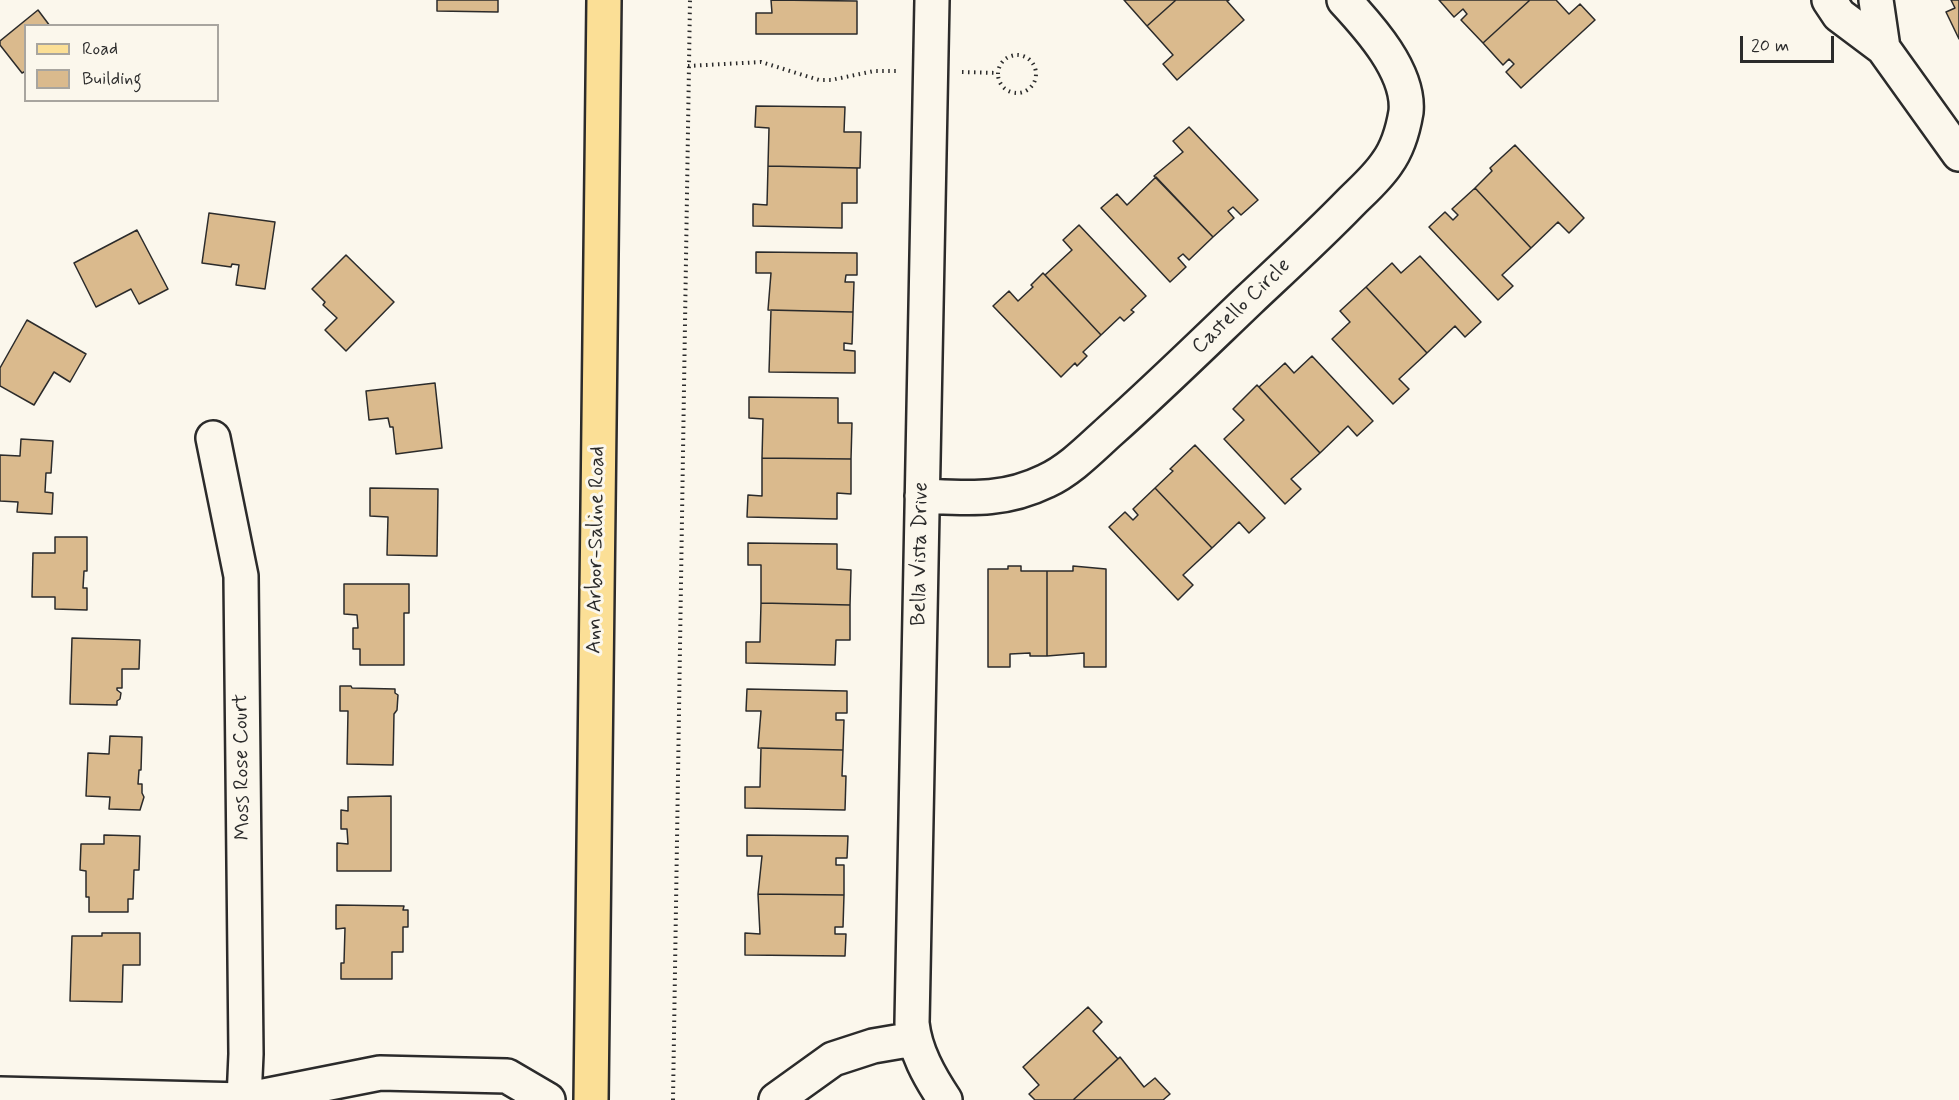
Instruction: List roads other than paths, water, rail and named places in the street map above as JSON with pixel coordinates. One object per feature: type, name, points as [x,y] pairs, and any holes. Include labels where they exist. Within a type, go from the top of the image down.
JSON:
[{"type":"main road","name":"Ann Arbor-Saline Road","points":[[591,1100],[604,0]]},
{"type":"street","name":"Bella Vista Drive","points":[[932,0],[912,1023],[914,1039],[922,1060],[945,1100]]},
{"type":"street","name":"Castello Circle","points":[[922,496],[982,499],[1001,497],[1045,482],[1068,468],[1134,410],[1328,225],[1387,163],[1402,130],[1406,110],[1405,94],[1385,50],[1368,26],[1344,0]]},
{"type":"street","points":[[1829,0],[1839,15],[1883,48],[1959,154]]},
{"type":"street","points":[[1876,0],[1883,48]]},
{"type":"street","name":"Moss Rose Court","points":[[213,438],[241,576],[246,1054],[244,1100]]},
{"type":"street","points":[[776,1100],[833,1059],[873,1046],[914,1039]]},
{"type":"street","points":[[0,1094],[244,1100],[380,1073],[507,1076],[548,1100]]}]
